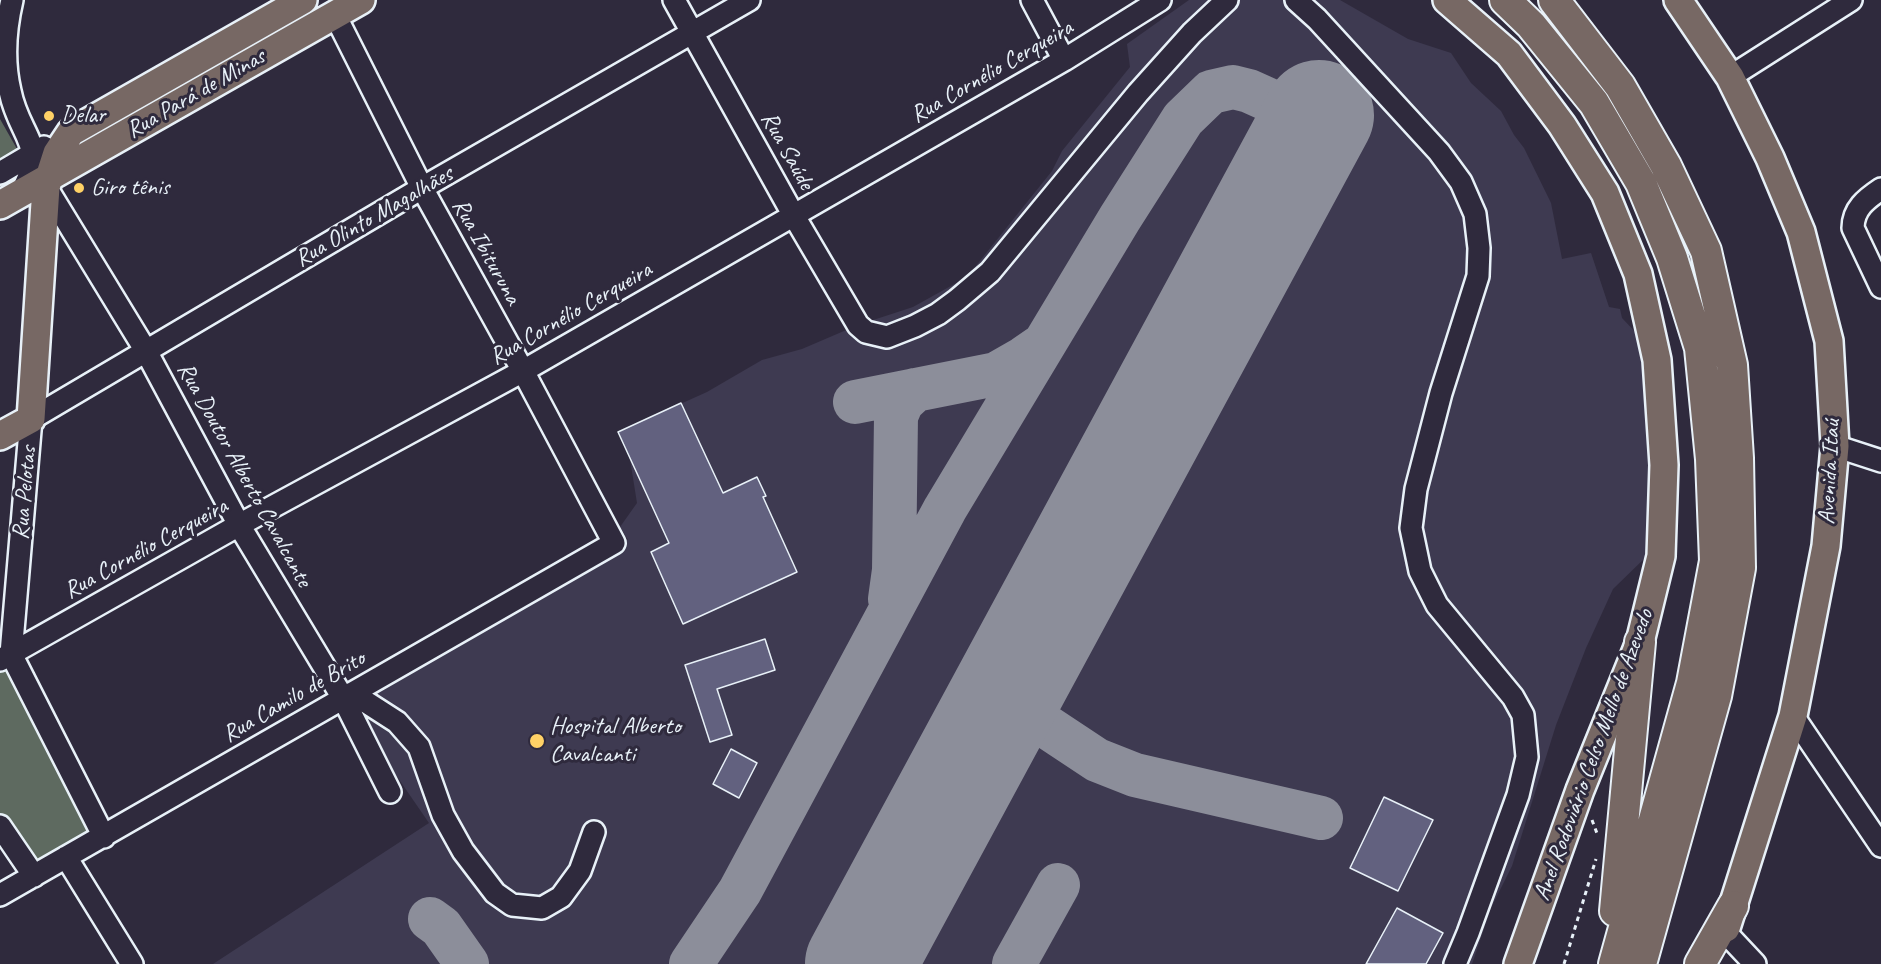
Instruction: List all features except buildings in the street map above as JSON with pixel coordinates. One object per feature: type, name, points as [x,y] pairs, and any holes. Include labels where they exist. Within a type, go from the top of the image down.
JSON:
[{"type":"highway","points":[[1505,0],[1531,25],[1594,103],[1641,183],[1672,258],[1700,348],[1711,459],[1715,561],[1692,683],[1612,964]]},
{"type":"highway","points":[[1554,0],[1620,86],[1666,166],[1706,251],[1732,365],[1738,458],[1740,568],[1716,696],[1641,964]]},
{"type":"highway","points":[[1612,964],[1640,642]]},
{"type":"highway","points":[[1700,964],[1729,919]]},
{"type":"main road","name":"Rua Pará de Minas","points":[[71,132],[303,0]]},
{"type":"main road","name":"Rua Pará de Minas","points":[[10,199],[47,182],[361,0]]},
{"type":"main road","name":"Anel Rodoviário Celso Mello de Azevedo","points":[[1447,0],[1509,54],[1562,125],[1605,193],[1638,273],[1658,360],[1664,465],[1661,556],[1640,642],[1580,790],[1518,964]]},
{"type":"main road","name":"Avenida Itaú","points":[[1678,0],[1730,77],[1770,158],[1801,231],[1829,341],[1835,446],[1826,546],[1792,716],[1716,964]]},
{"type":"main road","name":"Rua Pelotas","points":[[31,419],[47,182],[57,153],[71,132]]},
{"type":"main road","name":"Rua Olinto Magalhães","points":[[0,436],[31,419]]},
{"type":"street","points":[[10,199],[32,172],[34,153],[15,111],[10,91],[5,33],[12,0]]},
{"type":"street","name":"Rua Saúde","points":[[674,0],[858,326],[866,332],[887,337],[923,322],[957,300],[990,272],[1138,93],[1192,33],[1227,0]]},
{"type":"street","name":"Rua Olinto Magalhães","points":[[31,419],[422,188],[749,0]]},
{"type":"street","points":[[1032,0],[1064,60]]},
{"type":"street","name":"Rua Cornélio Cerqueira","points":[[5,657],[239,525],[523,371],[1064,60],[1160,0]]},
{"type":"street","points":[[1296,0],[1317,19],[1439,152],[1461,182],[1475,214],[1479,248],[1478,276],[1438,404],[1416,489],[1411,528],[1420,571],[1437,605],[1513,697],[1523,715],[1527,757],[1518,795],[1455,964]]},
{"type":"street","points":[[1730,77],[1851,0]]},
{"type":"street","name":"Rua Ibituruna","points":[[335,15],[422,188],[614,543]]},
{"type":"street","name":"Rua Pará de Minas","points":[[0,172],[71,132]]},
{"type":"street","name":"Rua Doutor Alberto Cavalcante","points":[[47,182],[146,351],[239,525],[347,695],[390,792]]},
{"type":"street","points":[[1881,189],[1868,198],[1856,213],[1853,228],[1881,287]]},
{"type":"street","name":"Rua Pelotas","points":[[5,657],[31,419]]},
{"type":"street","points":[[1835,446],[1881,460]]},
{"type":"street","name":"Rua Camilo de Brito","points":[[0,895],[614,543]]},
{"type":"street","points":[[5,657],[104,837]]},
{"type":"street","points":[[347,695],[397,722],[419,747],[443,815],[463,851],[495,893],[512,906],[542,908],[561,897],[580,871],[594,832]]},
{"type":"street","points":[[1792,716],[1881,846]]},
{"type":"street","points":[[0,826],[34,876]]},
{"type":"street","points":[[66,857],[132,964]]},
{"type":"street","points":[[1729,919],[1755,964]]},
{"type":"path","points":[[1564,964],[1598,853]]},
{"type":"shaded area","points":[[1189,0],[1340,0],[1408,39],[1451,53],[1471,83],[1501,111],[1524,148],[1551,203],[1562,259],[1591,253],[1609,307],[1620,309],[1622,318],[1639,336],[1651,401],[1653,473],[1648,555],[1613,589],[1586,648],[1556,725],[1512,866],[1491,908],[1472,964],[213,964],[429,823],[343,698],[614,543],[628,540],[620,527],[637,503],[630,459],[618,432],[707,392],[762,360],[802,349],[858,325],[913,307],[967,277],[1052,171],[1062,151],[1130,67],[1127,44]]},
{"type":"shaded area","points":[[0,119],[21,156],[0,167]]},
{"type":"shaded area","points":[[9,661],[94,834],[35,868],[0,813],[0,666]]},
{"type":"taxiway","points":[[691,964],[740,891],[945,509],[1120,218],[1183,119],[1211,92],[1233,87],[1249,91],[1289,109],[1312,128]]},
{"type":"taxiway","points":[[855,402],[996,374],[1040,347]]},
{"type":"taxiway","points":[[890,599],[894,570],[896,416],[902,402],[915,390]]},
{"type":"taxiway","points":[[997,711],[1020,709],[1097,760],[1135,775],[1321,818]]},
{"type":"taxiway","points":[[1014,964],[1058,885]]},
{"type":"taxiway","points":[[430,919],[441,927],[467,964]]},
{"type":"runway","points":[[860,964],[1319,115]]},
{"type":"place","name":"Delar","points":[[49,116]]},
{"type":"place","name":"Giro tênis","points":[[79,188]]},
{"type":"place","name":"Hospital Alberto Cavalcanti","points":[[537,741]]}]
